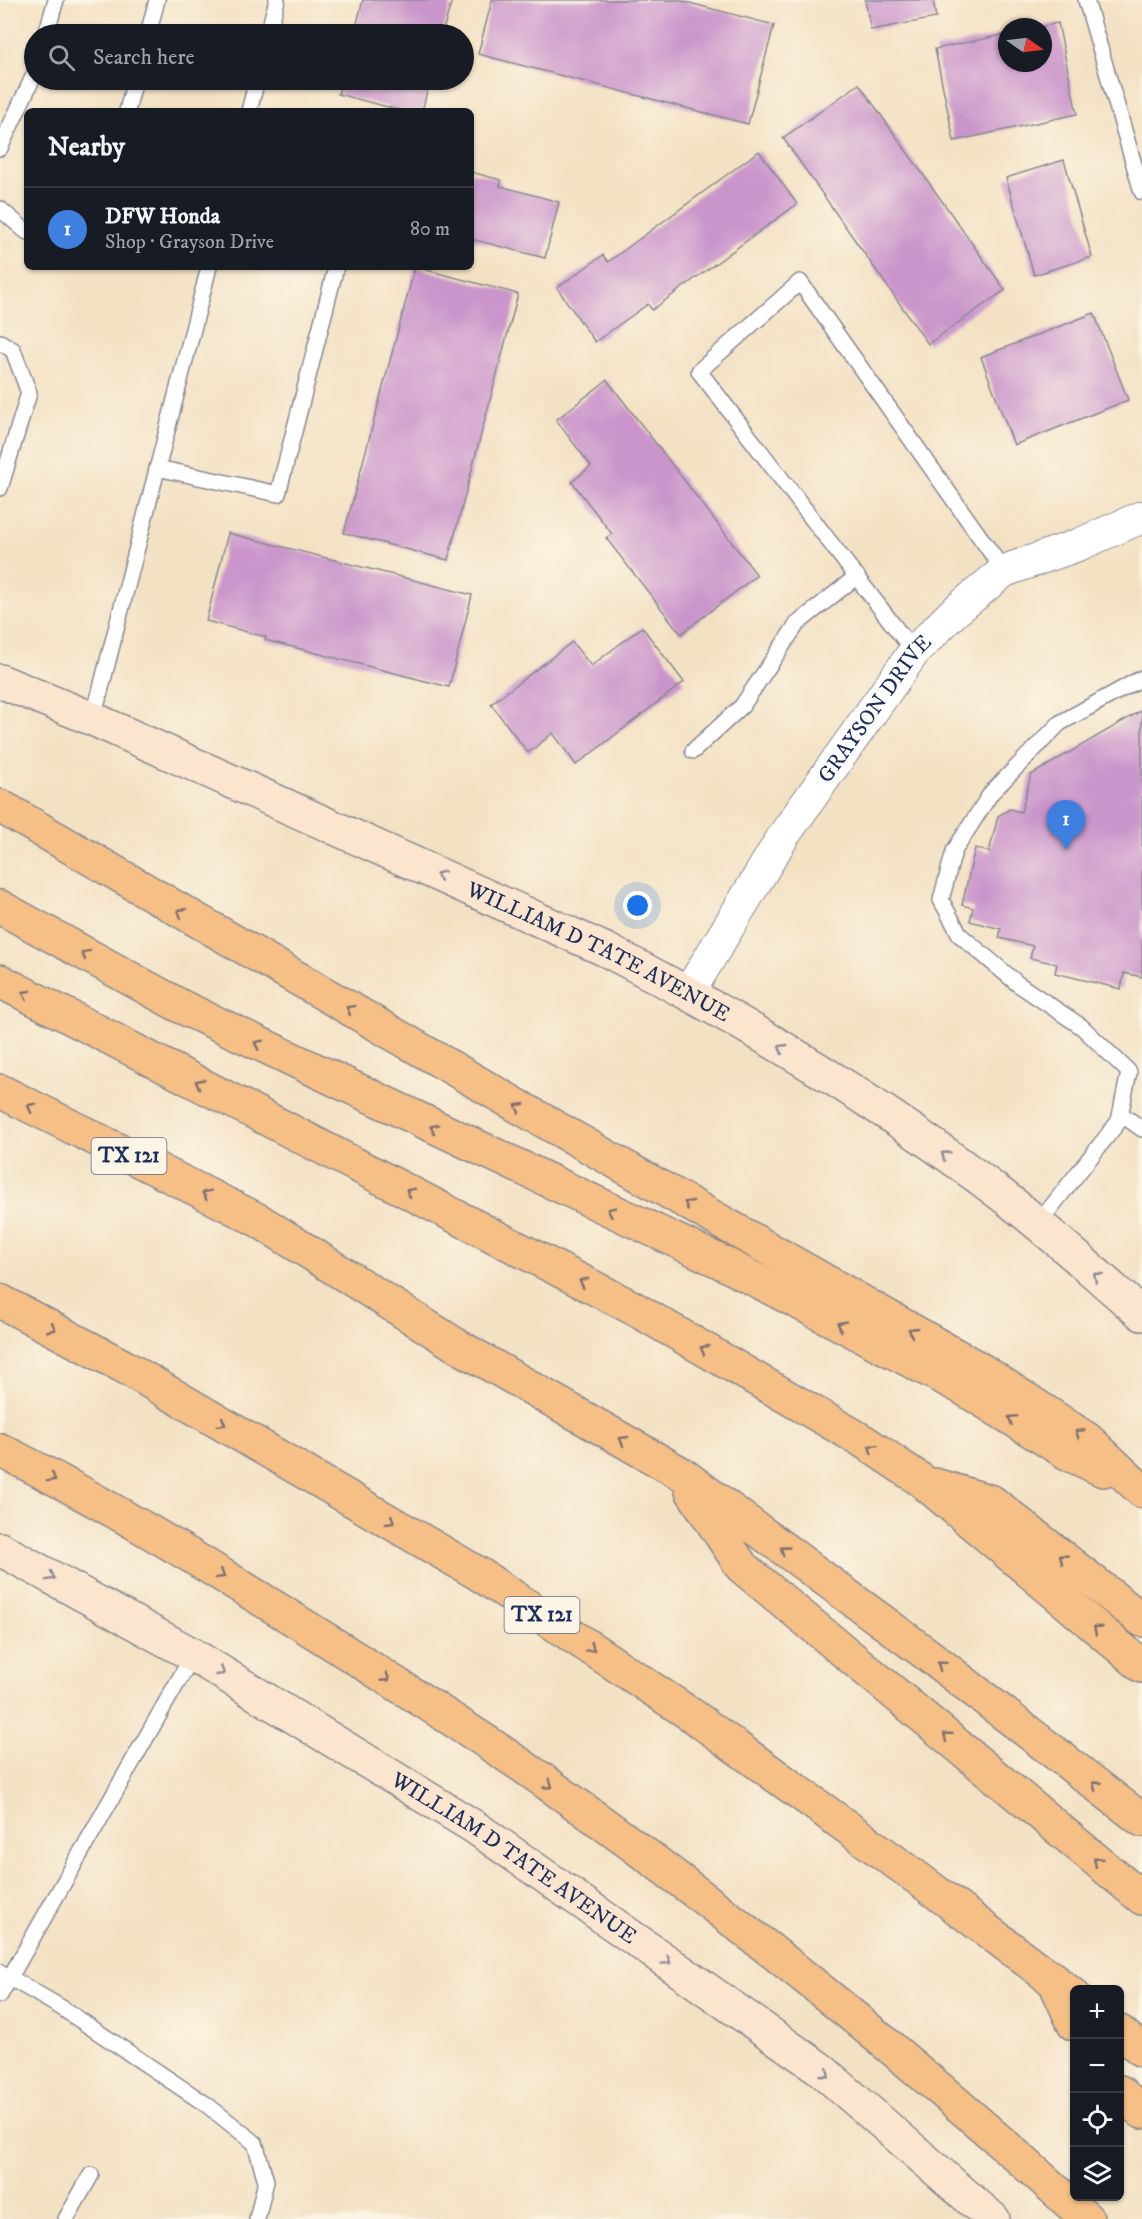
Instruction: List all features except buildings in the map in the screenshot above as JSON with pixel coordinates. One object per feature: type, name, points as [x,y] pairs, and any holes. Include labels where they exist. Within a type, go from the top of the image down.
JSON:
[{"type":"highway","points":[[0,806],[982,1371],[1087,1439],[1139,1489]]},
{"type":"highway","points":[[0,907],[182,1007],[721,1262],[961,1387],[1067,1453],[1139,1489]]},
{"type":"highway","points":[[0,981],[635,1309],[863,1442],[921,1480],[1142,1666]]},
{"type":"highway","name":"TX 121","points":[[0,1091],[258,1220],[456,1346],[681,1474],[932,1659],[1142,1820]]},
{"type":"highway","name":"TX 121","points":[[0,1301],[153,1383],[479,1574],[693,1716],[1064,1987]]},
{"type":"highway","points":[[0,1450],[129,1520],[251,1592],[541,1779],[752,1934],[951,2099],[1087,2219]]},
{"type":"highway","points":[[681,1474],[742,1567],[1142,1898]]},
{"type":"highway","points":[[921,1480],[992,1502],[1142,1620]]},
{"type":"highway","points":[[1064,1987],[1070,2009]]},
{"type":"highway","points":[[1124,2036],[1142,2050]]},
{"type":"highway","points":[[1120,2093],[1142,2112]]},
{"type":"main road","name":"WILLIAM D TATE AVENUE","points":[[0,681],[93,719],[606,950],[689,992],[860,1094],[1008,1200],[1142,1314]]},
{"type":"main road","name":"WILLIAM D TATE AVENUE","points":[[0,1548],[193,1654],[476,1828],[819,2068],[993,2219]]},
{"type":"street","name":"GRAYSON DRIVE","points":[[689,992],[784,835],[914,652],[952,613],[1004,572],[1078,545],[1142,517]]},
{"type":"lane","points":[[49,24],[56,0]]},
{"type":"lane","points":[[151,24],[157,0]]},
{"type":"lane","points":[[271,24],[277,0]]},
{"type":"lane","points":[[1086,0],[1142,192]]},
{"type":"lane","points":[[0,148],[27,90]]},
{"type":"lane","points":[[128,108],[132,90]]},
{"type":"lane","points":[[250,108],[254,90]]},
{"type":"lane","points":[[0,209],[24,229]]},
{"type":"lane","points":[[93,719],[208,270]]},
{"type":"lane","points":[[157,468],[278,494],[335,270]]},
{"type":"lane","points":[[914,652],[699,370],[800,282],[1004,572]]},
{"type":"lane","points":[[0,342],[13,350],[29,393],[0,488]]},
{"type":"lane","points":[[693,751],[742,706],[797,624],[857,576]]},
{"type":"lane","points":[[1037,1225],[1119,1121],[1129,1072],[1082,1027],[1018,984],[960,935],[941,900],[954,851],[991,793],[1060,723],[1142,678]]},
{"type":"lane","points":[[1121,1114],[1142,1129]]},
{"type":"lane","points":[[0,1995],[5,1975],[193,1654]]},
{"type":"lane","points":[[5,1975],[62,2008],[198,2099],[255,2143],[266,2181],[257,2219]]},
{"type":"lane","points":[[66,2219],[91,2175]]},
{"type":"place","name":"DFW Honda","points":[[1066,850]]}]
